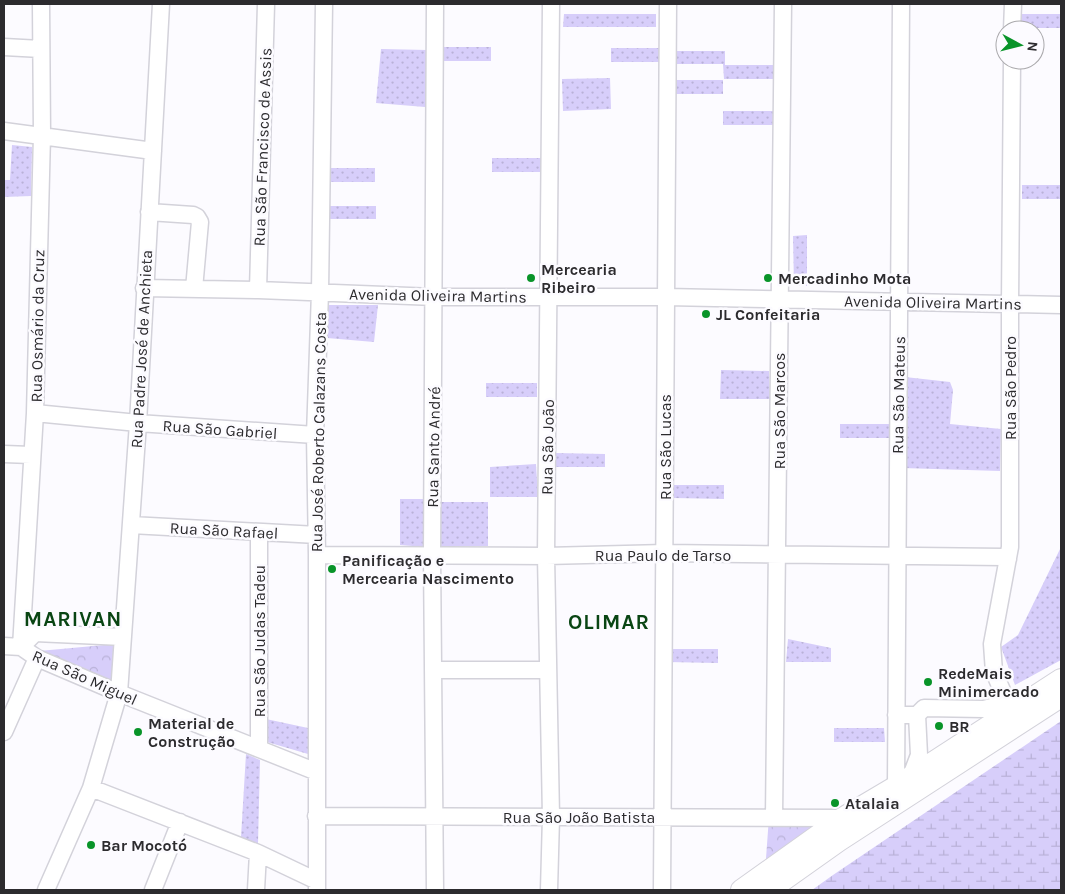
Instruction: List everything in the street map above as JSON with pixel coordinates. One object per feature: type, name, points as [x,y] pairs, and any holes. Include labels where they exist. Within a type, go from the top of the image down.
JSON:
[{"type":"main road","points":[[741,890],[842,818],[903,781],[1009,707],[1037,695],[1061,679]]},
{"type":"main road","points":[[770,890],[839,841],[1061,697]]},
{"type":"street","name":"Rua Osmário da Cruz","points":[[21,647],[35,413],[42,135],[41,4]]},
{"type":"street","name":"Rua Padre José de Anchieta","points":[[46,890],[91,788],[119,693],[138,423],[161,4]]},
{"type":"street","name":"Rua São Francisco de Assis","points":[[258,290],[266,4]]},
{"type":"street","name":"Rua José Roberto Calazans Costa","points":[[317,886],[317,536],[315,435],[320,292],[324,4]]},
{"type":"street","name":"Rua Santo André","points":[[435,4],[435,296],[432,555],[435,890]]},
{"type":"street","name":"Rua São João","points":[[550,890],[551,818],[546,556],[551,4]]},
{"type":"street","name":"Rua São Lucas","points":[[662,890],[668,4]]},
{"type":"street","name":"Rua São Marcos","points":[[774,817],[783,4]]},
{"type":"street","name":"Rua São Mateus","points":[[901,4],[896,715],[903,781]]},
{"type":"street","points":[[1012,20],[1013,4]]},
{"type":"street","points":[[4,47],[41,49]]},
{"type":"street","name":"Rua São Pedro","points":[[1009,707],[994,672],[992,644],[1010,548],[1012,70]]},
{"type":"street","points":[[4,131],[153,151]]},
{"type":"street","points":[[149,212],[198,217],[200,222],[194,289]]},
{"type":"street","name":"Avenida Oliveira Martins","points":[[144,288],[435,296],[666,297],[1061,305]]},
{"type":"street","name":"Rua São Gabriel","points":[[35,413],[138,423],[315,435]]},
{"type":"street","points":[[4,454],[31,455]]},
{"type":"street","name":"Rua São Rafael","points":[[131,525],[317,536]]},
{"type":"street","name":"Rua São Judas Tadeu","points":[[259,532],[259,749]]},
{"type":"street","name":"Rua Paulo de Tarso","points":[[317,555],[546,556],[665,553],[778,556],[1004,557],[1008,559]]},
{"type":"street","points":[[4,646],[21,647],[35,633],[123,637]]},
{"type":"street","name":"Rua São Miguel","points":[[21,647],[37,658],[119,693],[317,772]]},
{"type":"street","points":[[4,732],[37,658]]},
{"type":"street","points":[[434,670],[548,670]]},
{"type":"street","points":[[896,715],[917,715],[924,708],[984,709],[1009,707]]},
{"type":"street","points":[[903,781],[919,754],[917,715]]},
{"type":"street","points":[[91,788],[258,853],[317,886]]},
{"type":"street","name":"Rua São João Batista","points":[[316,816],[435,818],[842,818]]},
{"type":"street","points":[[153,890],[180,822]]},
{"type":"street","points":[[256,890],[258,853]]},
{"type":"green space","points":[[564,14],[656,14],[656,27],[563,27]]},
{"type":"green space","points":[[1020,14],[1061,14],[1061,28],[1045,28],[1045,20],[1020,20]]},
{"type":"green space","points":[[441,47],[491,47],[491,61],[441,61]]},
{"type":"green space","points":[[611,48],[661,48],[661,62],[611,62]]},
{"type":"green space","points":[[381,49],[428,50],[425,107],[376,103]]},
{"type":"green space","points":[[675,51],[725,51],[725,65],[774,65],[774,79],[724,79],[723,64],[675,64]]},
{"type":"green space","points":[[610,78],[611,109],[563,111],[562,79]]},
{"type":"green space","points":[[672,80],[723,80],[723,94],[672,94]]},
{"type":"green space","points":[[723,111],[773,111],[773,125],[723,125]]},
{"type":"green space","points":[[12,145],[32,147],[31,196],[4,197],[4,180],[10,180]]},
{"type":"green space","points":[[492,158],[542,158],[542,172],[492,172]]},
{"type":"green space","points":[[325,168],[375,168],[375,182],[325,182]]},
{"type":"green space","points":[[1022,185],[1061,185],[1061,199],[1022,199]]},
{"type":"green space","points":[[325,206],[376,206],[376,219],[325,219]]},
{"type":"green space","points":[[807,235],[807,286],[794,286],[793,236]]},
{"type":"green space","points":[[328,305],[378,305],[374,342],[327,338]]},
{"type":"green space","points":[[721,370],[769,371],[770,399],[720,399]]},
{"type":"green space","points":[[905,377],[950,382],[953,390],[950,424],[1001,429],[1000,471],[902,468]]},
{"type":"green space","points":[[486,383],[537,383],[537,397],[486,397]]},
{"type":"green space","points":[[840,424],[890,424],[890,438],[840,438]]},
{"type":"green space","points":[[555,453],[605,454],[605,467],[555,467]]},
{"type":"green space","points":[[536,464],[538,497],[490,497],[490,467]]},
{"type":"green space","points":[[674,485],[724,485],[724,499],[674,498]]},
{"type":"green space","points":[[400,499],[425,499],[425,547],[400,545]]},
{"type":"green space","points":[[440,502],[488,502],[488,546],[440,546]]},
{"type":"green space","points":[[1061,547],[1061,660],[1015,685],[1001,647],[1018,635]]},
{"type":"green space","points":[[788,639],[831,648],[831,662],[786,662]]},
{"type":"green space","points":[[115,644],[112,683],[39,651]]},
{"type":"green space","points":[[667,649],[718,649],[718,663],[667,662]]},
{"type":"green space","points":[[266,719],[308,728],[308,754],[267,742]]},
{"type":"green space","points":[[1061,721],[1061,890],[812,890],[833,875]]},
{"type":"green space","points":[[834,728],[884,728],[885,742],[834,742]]},
{"type":"green space","points":[[246,754],[260,760],[258,844],[241,837]]},
{"type":"green space","points":[[769,817],[842,818],[765,872]]},
{"type":"place","name":"Mercearia Ribeiro","points":[[531,278]]},
{"type":"place","name":"Mercadinho Mota","points":[[768,278]]},
{"type":"place","name":"JL Confeitaria","points":[[706,314]]},
{"type":"place","name":"Panificação e Mercearia Nascimento","points":[[332,569]]},
{"type":"place","name":"RedeMais Minimercado","points":[[928,682]]},
{"type":"place","name":"BR","points":[[939,726]]},
{"type":"place","name":"Material de Construção","points":[[138,732]]},
{"type":"place","name":"Atalaia","points":[[835,803]]},
{"type":"place","name":"Bar Mocotó","points":[[91,845]]},
{"type":"district","name":"MARIVAN","points":[[73,619]]},
{"type":"district","name":"OLIMAR","points":[[609,622]]}]
